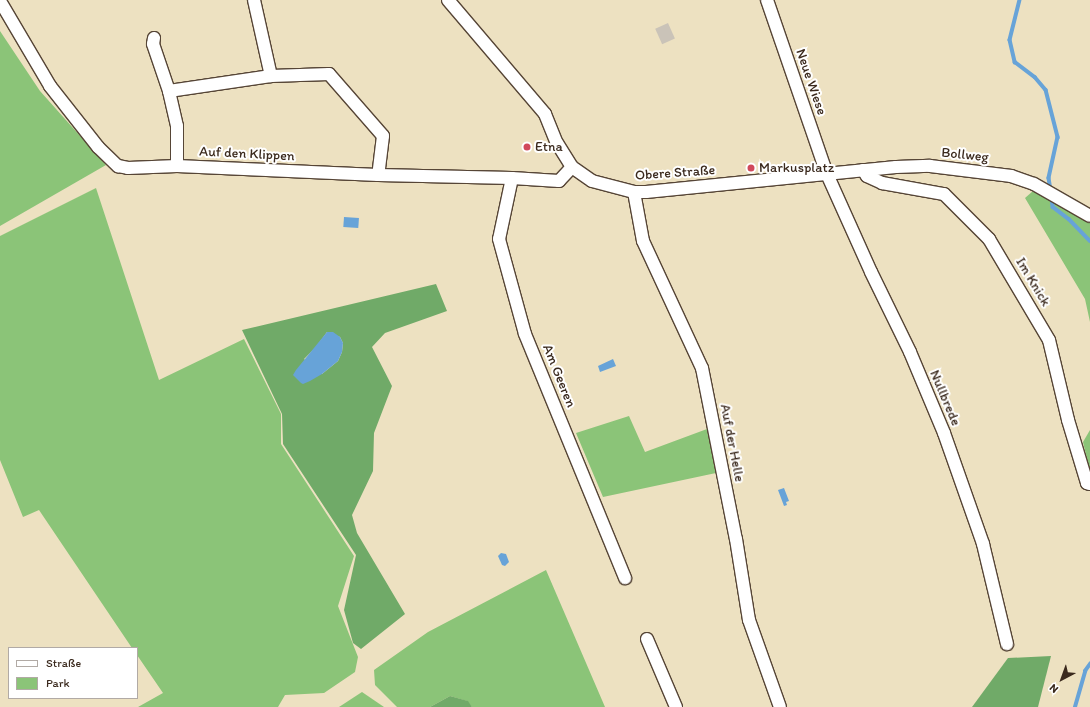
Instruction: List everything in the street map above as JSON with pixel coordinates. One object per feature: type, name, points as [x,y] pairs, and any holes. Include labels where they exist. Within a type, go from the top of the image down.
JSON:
[{"type":"street","points":[[254,0],[271,76]]},
{"type":"street","name":"Obere Straße","points":[[448,0],[545,114],[557,143],[572,167],[592,181],[634,192],[751,183],[827,174]]},
{"type":"street","name":"Neue Wiese","points":[[767,0],[827,174]]},
{"type":"street","name":"Auf den Klippen","points":[[0,1],[50,86],[77,122],[118,166],[128,168],[177,166],[559,181],[572,167]]},
{"type":"street","points":[[154,38],[153,44],[169,91],[177,126],[177,166]]},
{"type":"street","points":[[169,91],[271,76],[329,74],[383,136],[378,175]]},
{"type":"street","name":"Bollweg","points":[[827,174],[863,170],[930,166],[1005,174],[1034,184],[1090,216]]},
{"type":"street","name":"Im Knick","points":[[863,170],[867,176],[882,183],[944,194],[990,239],[1050,340],[1070,427],[1087,483],[1090,484]]},
{"type":"street","name":"Nullbrede","points":[[827,174],[871,272],[910,352],[944,433],[983,544],[1007,644]]},
{"type":"street","name":"Am Geeren","points":[[512,178],[499,239],[525,334],[625,578]]},
{"type":"street","name":"Auf der Helle","points":[[634,192],[643,241],[702,368],[736,539],[749,620],[780,707]]},
{"type":"street","points":[[647,639],[676,707]]},
{"type":"shaded area","points":[[668,23],[675,39],[662,44],[655,29]]},
{"type":"green space","points":[[0,31],[40,91],[106,165],[0,226]]},
{"type":"green space","points":[[96,188],[159,380],[244,339],[281,414],[281,444],[354,556],[338,606],[358,657],[355,672],[324,693],[285,695],[278,707],[138,707],[163,693],[138,656],[138,647],[131,647],[39,510],[23,517],[0,460],[0,236]]},
{"type":"green space","points":[[1033,191],[1090,223],[1090,322],[1085,299],[1025,198]]},
{"type":"green space","points":[[436,284],[447,311],[385,333],[372,347],[392,386],[374,433],[373,471],[352,515],[357,533],[405,614],[361,649],[353,643],[344,610],[356,555],[283,444],[282,414],[242,330]],"holes":[[[327,332],[340,337],[343,343],[342,352],[338,361],[322,374],[304,359],[316,347]]]},
{"type":"green space","points":[[629,416],[645,452],[707,429],[716,473],[603,497],[576,433]]},
{"type":"green space","points":[[1090,430],[1090,472],[1083,442]]},
{"type":"green space","points":[[546,570],[605,707],[472,707],[467,701],[450,696],[430,707],[397,707],[375,685],[374,670],[428,632]]},
{"type":"green space","points":[[1051,656],[1038,707],[972,707],[1008,658]]},
{"type":"green space","points":[[362,692],[384,707],[339,707]]},
{"type":"green space","points":[[450,696],[468,701],[472,707],[430,707]]},
{"type":"water","points":[[344,217],[359,218],[358,228],[343,227]]},
{"type":"water","points":[[327,332],[333,332],[340,337],[343,343],[342,352],[338,361],[322,374],[303,384],[293,375]]},
{"type":"water","points":[[613,359],[616,366],[600,372],[598,366]]},
{"type":"water","points":[[784,488],[789,501],[786,502],[787,505],[784,506],[778,490]]},
{"type":"water","points":[[501,553],[506,554],[509,562],[505,566],[502,565],[498,556]]},
{"type":"waterway","points":[[1020,0],[1010,40],[1015,62],[1035,77],[1046,90],[1058,137],[1049,178],[1051,190]]},
{"type":"waterway","points":[[1052,197],[1053,207],[1069,219],[1090,241]]},
{"type":"waterway","points":[[1075,707],[1085,671],[1090,664]]},
{"type":"place","name":"Etna","points":[[527,147]]},
{"type":"place","name":"Markusplatz","points":[[751,168]]}]
